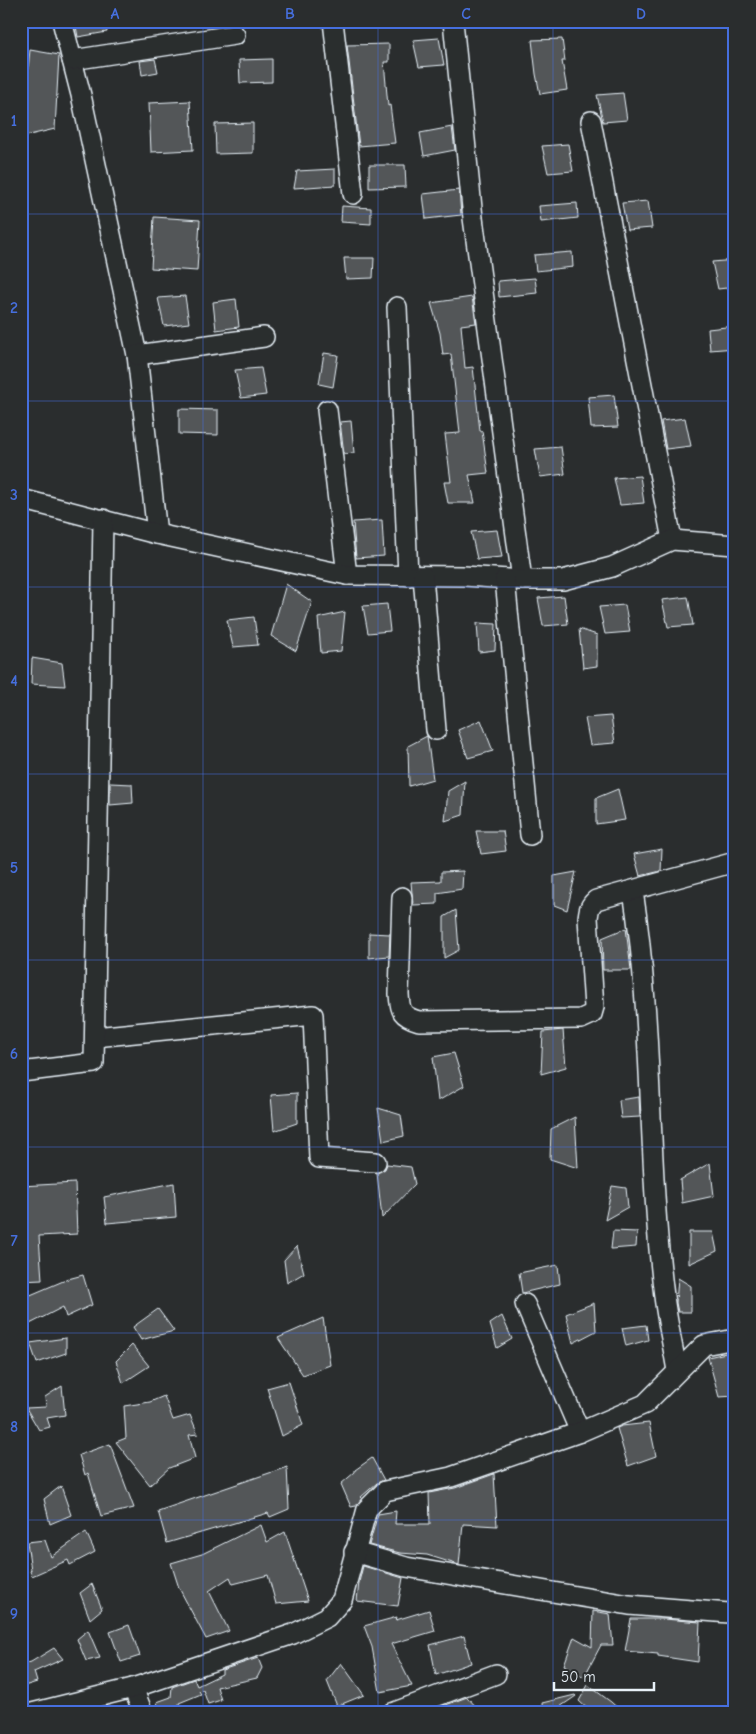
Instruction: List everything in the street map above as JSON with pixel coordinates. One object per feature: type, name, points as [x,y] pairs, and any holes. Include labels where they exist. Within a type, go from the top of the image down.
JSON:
[{"type":"street","points":[[62,21],[137,354],[157,534]]},
{"type":"street","points":[[333,21],[352,194]]},
{"type":"street","points":[[453,21],[513,580],[530,835]]},
{"type":"street","points":[[72,60],[222,31]]},
{"type":"street","points":[[591,121],[672,540]]},
{"type":"street","points":[[396,307],[416,576],[436,730]]},
{"type":"street","points":[[137,354],[264,338]]},
{"type":"street","points":[[327,410],[347,575]]},
{"type":"street","points":[[21,499],[157,534],[347,575],[464,576],[513,580],[563,580],[612,567],[672,540],[735,545]]},
{"type":"street","points":[[21,1072],[94,1063],[104,519]]},
{"type":"street","points":[[402,897],[399,994],[400,1006],[404,1015],[419,1021],[581,1019],[592,1014],[594,1007],[588,918],[590,907],[596,900],[735,862]]},
{"type":"street","points":[[633,891],[641,945],[656,1213],[663,1288],[678,1371]]},
{"type":"street","points":[[95,1037],[313,1016],[319,1158],[376,1162]]},
{"type":"street","points":[[525,1304],[580,1432]]},
{"type":"street","points":[[32,1713],[133,1688],[293,1634],[327,1617],[342,1600],[367,1509],[385,1491],[451,1477],[580,1432],[645,1404],[704,1345],[735,1339]]},
{"type":"street","points":[[354,1552],[406,1567],[629,1605],[729,1613],[735,1611]]},
{"type":"street","points":[[392,1713],[496,1674]]},
{"type":"street","points":[[133,1688],[143,1713]]},
{"type":"building","points":[[75,21],[106,21],[107,32],[78,37]]},
{"type":"building","points":[[439,38],[444,65],[419,67],[413,40]]},
{"type":"building","points":[[562,39],[565,61],[562,61],[567,90],[540,94],[532,40]]},
{"type":"building","points":[[389,44],[389,62],[384,62],[388,106],[390,105],[395,143],[359,146],[347,45]]},
{"type":"building","points":[[30,50],[59,55],[55,129],[21,137]]},
{"type":"building","points":[[155,59],[158,72],[142,75],[140,61]]},
{"type":"building","points":[[272,59],[272,82],[240,83],[239,60]]},
{"type":"building","points":[[623,93],[627,120],[603,122],[597,95]]},
{"type":"building","points":[[190,101],[193,150],[151,152],[149,103]]},
{"type":"building","points":[[253,123],[253,153],[216,154],[215,124]]},
{"type":"building","points":[[452,127],[455,150],[424,156],[420,133]]},
{"type":"building","points":[[568,144],[573,171],[548,173],[542,146]]},
{"type":"building","points":[[369,165],[405,165],[406,187],[369,188]]},
{"type":"building","points":[[335,169],[335,185],[294,188],[297,171]]},
{"type":"building","points":[[459,190],[461,215],[426,219],[423,194]]},
{"type":"building","points":[[648,201],[652,228],[627,230],[622,203]]},
{"type":"building","points":[[577,203],[578,218],[541,222],[539,206]]},
{"type":"building","points":[[342,206],[371,208],[371,224],[341,222]]},
{"type":"building","points":[[154,217],[200,220],[197,271],[151,268]]},
{"type":"building","points":[[572,252],[573,267],[536,271],[534,255]]},
{"type":"building","points":[[344,258],[374,258],[373,278],[346,279]]},
{"type":"building","points":[[735,260],[735,287],[718,289],[712,262]]},
{"type":"building","points":[[535,278],[537,293],[499,297],[498,281]]},
{"type":"building","points":[[185,296],[189,323],[164,326],[158,298]]},
{"type":"building","points":[[472,297],[476,323],[461,325],[465,368],[473,367],[480,431],[482,431],[488,473],[469,475],[475,503],[448,503],[444,482],[451,482],[445,434],[460,433],[451,354],[443,355],[440,333],[431,303]]},
{"type":"building","points":[[236,299],[239,327],[216,330],[213,302]]},
{"type":"building","points":[[735,326],[735,348],[710,350],[708,329]]},
{"type":"building","points":[[324,353],[338,355],[333,387],[319,384]]},
{"type":"building","points":[[261,368],[266,395],[241,398],[235,370]]},
{"type":"building","points":[[614,395],[618,427],[591,428],[588,397]]},
{"type":"building","points":[[179,409],[218,410],[218,435],[179,434]]},
{"type":"building","points":[[685,418],[691,446],[666,449],[661,421]]},
{"type":"building","points":[[351,421],[354,453],[344,454],[340,422]]},
{"type":"building","points":[[561,447],[565,474],[540,477],[535,449]]},
{"type":"building","points":[[640,476],[644,503],[620,505],[614,478]]},
{"type":"building","points":[[382,520],[384,556],[356,558],[353,522]]},
{"type":"building","points":[[497,530],[502,557],[477,559],[471,532]]},
{"type":"building","points":[[286,584],[312,602],[296,651],[271,636]]},
{"type":"building","points":[[564,596],[568,624],[543,626],[538,598]]},
{"type":"building","points":[[688,597],[693,625],[668,627],[662,600]]},
{"type":"building","points":[[387,604],[390,631],[368,633],[363,606]]},
{"type":"building","points":[[625,605],[630,632],[605,634],[599,607]]},
{"type":"building","points":[[345,612],[341,651],[321,653],[318,618]]},
{"type":"building","points":[[254,617],[258,645],[233,647],[227,620]]},
{"type":"building","points":[[477,623],[496,624],[495,650],[479,652]]},
{"type":"building","points":[[579,629],[597,635],[597,666],[583,668]]},
{"type":"building","points":[[32,658],[62,663],[65,686],[31,684]]},
{"type":"building","points":[[611,716],[615,743],[590,745],[585,718]]},
{"type":"building","points":[[481,720],[493,751],[468,758],[458,730]]},
{"type":"building","points":[[427,736],[433,779],[409,786],[408,746]]},
{"type":"building","points":[[465,781],[463,815],[445,821],[448,791]]},
{"type":"building","points":[[110,783],[132,784],[133,803],[110,805]]},
{"type":"building","points":[[618,789],[625,820],[596,824],[596,798]]},
{"type":"building","points":[[476,831],[503,831],[506,851],[481,854]]},
{"type":"building","points":[[662,849],[661,871],[640,876],[634,854]]},
{"type":"building","points":[[463,871],[462,889],[437,893],[437,904],[413,905],[411,882],[441,881],[441,872]]},
{"type":"building","points":[[576,872],[567,910],[554,905],[554,876]]},
{"type":"building","points":[[456,910],[459,950],[444,958],[444,917]]},
{"type":"building","points":[[626,928],[631,970],[603,970],[602,938]]},
{"type":"building","points":[[369,933],[390,934],[389,956],[369,958]]},
{"type":"building","points":[[563,1030],[566,1067],[541,1074],[543,1032]]},
{"type":"building","points":[[454,1053],[464,1086],[438,1101],[433,1057]]},
{"type":"building","points":[[297,1093],[297,1123],[274,1131],[271,1095]]},
{"type":"building","points":[[639,1097],[640,1117],[621,1118],[619,1100]]},
{"type":"building","points":[[378,1108],[401,1115],[404,1136],[383,1141]]},
{"type":"building","points":[[575,1117],[578,1168],[550,1159],[551,1129]]},
{"type":"building","points":[[710,1163],[714,1196],[682,1203],[680,1180]]},
{"type":"building","points":[[387,1164],[411,1167],[415,1184],[382,1218],[377,1173],[385,1169]]},
{"type":"building","points":[[75,1183],[77,1234],[39,1236],[42,1280],[21,1281],[21,1186]]},
{"type":"building","points":[[174,1183],[176,1217],[107,1223],[104,1197]]},
{"type":"building","points":[[612,1186],[626,1188],[628,1207],[605,1220]]},
{"type":"building","points":[[613,1231],[637,1232],[636,1247],[611,1249]]},
{"type":"building","points":[[689,1232],[713,1232],[717,1251],[689,1264]]},
{"type":"building","points":[[297,1246],[304,1273],[287,1283],[284,1260]]},
{"type":"building","points":[[558,1265],[560,1284],[522,1293],[519,1273]]},
{"type":"building","points":[[83,1275],[92,1305],[66,1317],[63,1307],[24,1327],[21,1319],[21,1299],[68,1279]]},
{"type":"building","points":[[678,1278],[691,1286],[691,1312],[678,1312],[676,1303]]},
{"type":"building","points":[[594,1303],[596,1331],[573,1343],[566,1314]]},
{"type":"building","points":[[158,1309],[174,1331],[141,1340],[133,1327]]},
{"type":"building","points":[[502,1316],[512,1339],[497,1348],[490,1324]]},
{"type":"building","points":[[323,1318],[330,1365],[303,1375],[278,1338]]},
{"type":"building","points":[[646,1325],[648,1340],[626,1346],[622,1328]]},
{"type":"building","points":[[66,1338],[66,1353],[37,1363],[30,1343]]},
{"type":"building","points":[[132,1345],[149,1366],[123,1383],[116,1361]]},
{"type":"building","points":[[735,1351],[735,1396],[719,1397],[708,1357]]},
{"type":"building","points":[[289,1382],[303,1425],[282,1436],[267,1388]]},
{"type":"building","points":[[62,1386],[65,1415],[47,1418],[50,1427],[39,1430],[26,1408],[46,1407],[45,1397]]},
{"type":"building","points":[[164,1396],[173,1420],[190,1415],[198,1434],[189,1435],[195,1458],[169,1468],[150,1485],[116,1442],[126,1438],[124,1406],[150,1402]]},
{"type":"building","points":[[649,1423],[656,1456],[628,1466],[617,1428]]},
{"type":"building","points":[[110,1444],[134,1508],[101,1516],[88,1473],[85,1475],[79,1455]]},
{"type":"building","points":[[372,1458],[384,1480],[377,1483],[361,1497],[356,1506],[351,1507],[341,1484],[355,1470]]},
{"type":"building","points":[[287,1467],[289,1509],[270,1517],[268,1513],[167,1543],[158,1511]]},
{"type":"building","points":[[494,1474],[497,1526],[463,1524],[459,1565],[427,1555],[400,1553],[369,1545],[378,1514],[396,1511],[395,1524],[430,1524],[429,1493],[455,1488]]},
{"type":"building","points":[[61,1486],[71,1515],[50,1524],[44,1499]]},
{"type":"building","points":[[261,1525],[267,1542],[285,1532],[308,1601],[276,1604],[268,1575],[233,1584],[230,1577],[209,1591],[229,1631],[206,1639],[179,1588],[171,1563],[202,1554]]},
{"type":"building","points":[[86,1532],[95,1552],[70,1565],[68,1560],[32,1576],[27,1542],[45,1540],[51,1557]]},
{"type":"building","points":[[363,1566],[403,1578],[398,1606],[357,1601]]},
{"type":"building","points":[[92,1584],[102,1609],[90,1619],[80,1593]]},
{"type":"building","points":[[429,1610],[435,1631],[391,1644],[412,1686],[380,1692],[372,1647],[364,1626],[397,1617],[396,1620]]},
{"type":"building","points":[[593,1611],[610,1614],[613,1645],[601,1645],[584,1677],[564,1665],[574,1637],[592,1647]]},
{"type":"building","points":[[631,1619],[700,1622],[698,1662],[658,1656],[658,1654],[625,1651]]},
{"type":"building","points":[[129,1625],[140,1656],[121,1662],[110,1632]]},
{"type":"building","points":[[88,1630],[100,1658],[86,1661],[77,1639]]},
{"type":"building","points":[[464,1636],[471,1663],[436,1675],[430,1645]]},
{"type":"building","points":[[54,1648],[63,1659],[34,1672],[37,1682],[21,1687],[21,1665],[31,1662]]},
{"type":"building","points":[[258,1658],[262,1668],[257,1678],[217,1687],[221,1700],[208,1704],[203,1690],[199,1691],[201,1694],[179,1703],[181,1713],[160,1713],[157,1702],[171,1697],[172,1687],[194,1679],[197,1686],[222,1674],[222,1670]]},
{"type":"building","points":[[341,1663],[364,1695],[337,1706],[327,1681]]},
{"type":"building","points":[[588,1685],[623,1713],[592,1713],[579,1701]]},
{"type":"building","points":[[575,1695],[551,1713],[543,1713],[542,1703]]},
{"type":"building","points":[[467,1697],[482,1713],[425,1713]]}]
